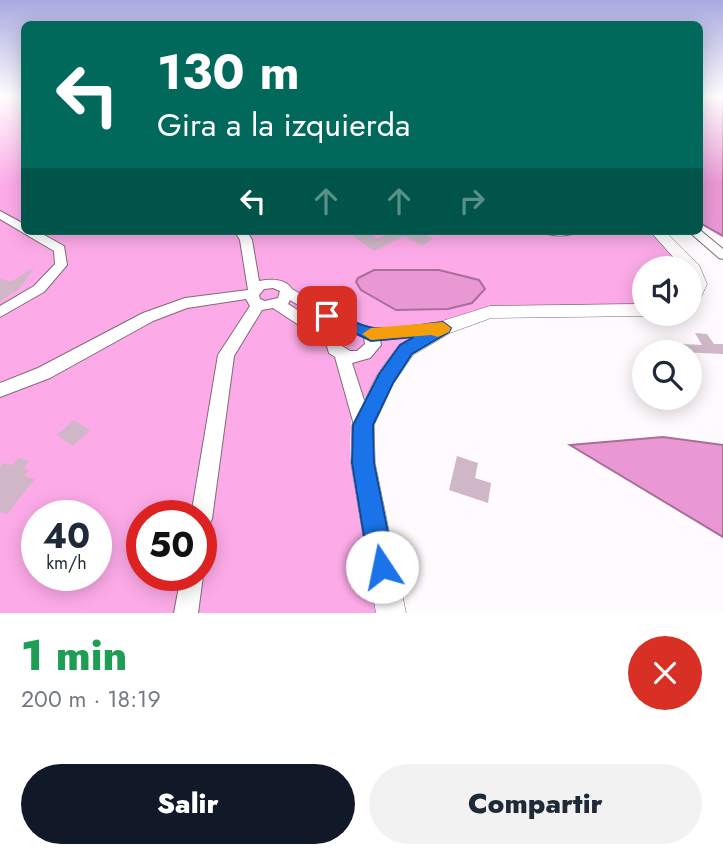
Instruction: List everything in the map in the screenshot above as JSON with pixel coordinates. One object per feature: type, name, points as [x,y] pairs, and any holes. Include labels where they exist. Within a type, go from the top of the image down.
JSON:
[{"type":"main road","points":[[661,235],[681,256]]},
{"type":"main road","points":[[391,613],[363,463],[363,425],[385,379],[406,350],[443,328],[490,312],[632,310]]},
{"type":"street","points":[[0,214],[21,226]]},
{"type":"street","points":[[0,312],[39,289],[61,265],[60,249],[36,235]]},
{"type":"street","points":[[243,235],[255,296]]},
{"type":"street","points":[[699,235],[723,256]]},
{"type":"street","points":[[204,500],[226,355],[260,285],[274,283],[285,288],[282,298]]},
{"type":"street","points":[[0,390],[44,373],[160,312],[185,303],[255,296],[282,298],[347,328]]},
{"type":"street","points":[[282,298],[333,340]]},
{"type":"street","points":[[371,334],[373,345],[365,355],[350,358],[342,356],[334,349],[335,335],[347,328],[357,327],[371,334],[443,328]]},
{"type":"street","points":[[342,356],[363,425]]},
{"type":"street","points":[[186,613],[190,591]]},
{"type":"shaded area","points":[[0,126],[21,126],[21,235],[655,235],[674,256],[632,256],[632,306],[487,309],[378,375],[351,420],[350,458],[376,613],[0,613]]},
{"type":"shaded area","points":[[703,126],[723,126],[723,236],[703,225]]},
{"type":"shaded area","points":[[374,270],[439,270],[479,280],[485,289],[472,303],[448,309],[396,310],[361,290],[356,282],[358,278]]},
{"type":"shaded area","points":[[663,437],[723,445],[723,537],[570,445]]},
{"type":"building","points":[[352,235],[372,235],[377,239],[386,235],[426,235],[433,239],[422,246],[404,236],[374,251]]},
{"type":"building","points":[[35,267],[19,289],[0,301],[0,278],[10,282]]},
{"type":"building","points":[[695,333],[707,334],[714,344],[723,344],[723,354],[702,353],[702,340]]},
{"type":"building","points":[[74,420],[90,430],[73,446],[57,435]]},
{"type":"building","points":[[457,456],[478,463],[475,478],[491,483],[488,503],[449,490]]},
{"type":"building","points":[[19,458],[30,461],[23,468],[29,470],[24,476],[35,479],[7,514],[0,512],[0,467],[3,463],[12,465]]},
{"type":"slow traffic","points":[[371,334],[443,328],[438,331]]},
{"type":"route","points":[[327,316],[347,328],[357,327],[371,334],[443,328],[406,350],[385,379],[363,425],[363,463],[382,567]]}]
